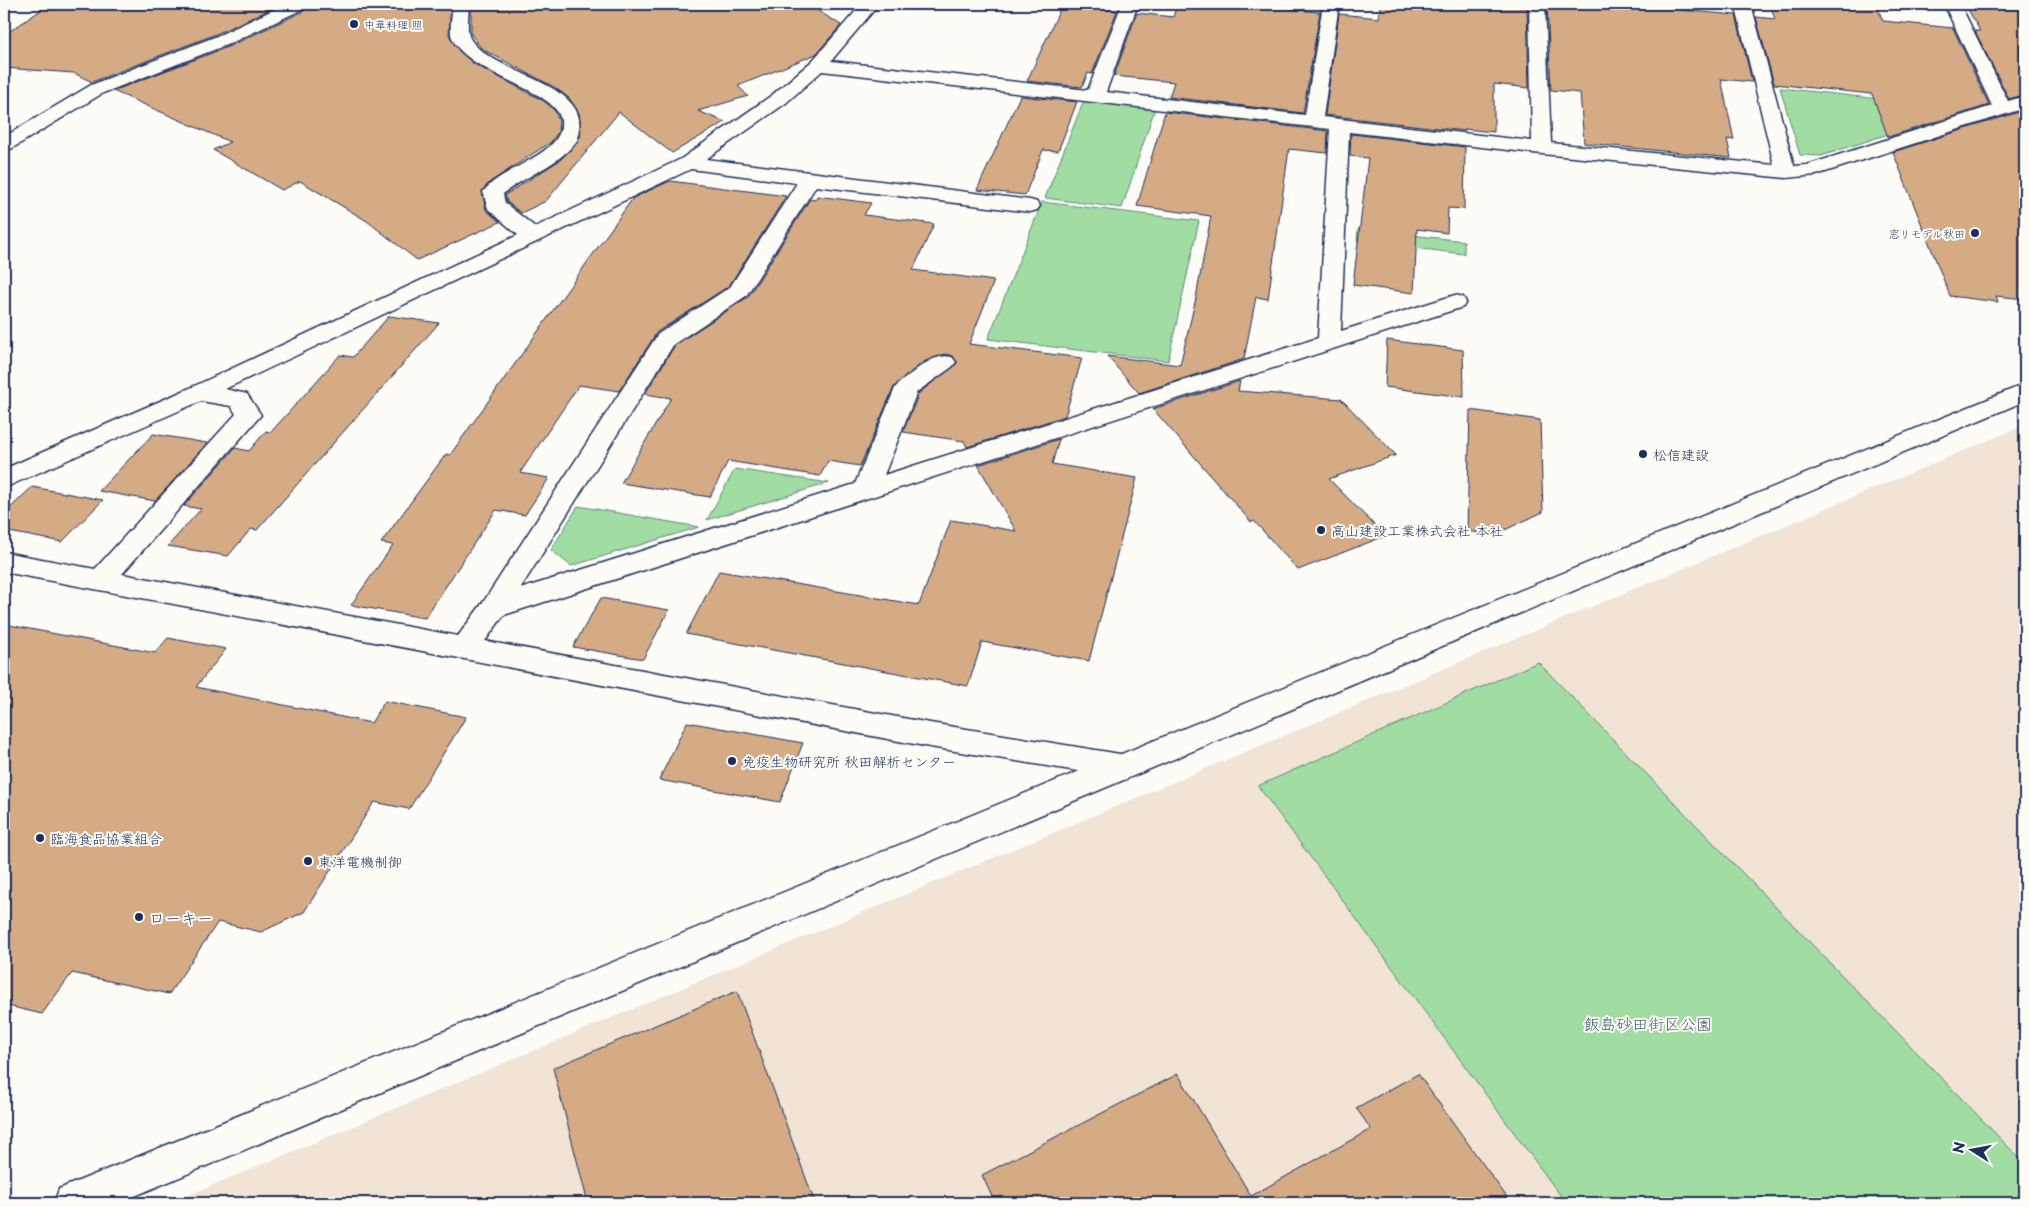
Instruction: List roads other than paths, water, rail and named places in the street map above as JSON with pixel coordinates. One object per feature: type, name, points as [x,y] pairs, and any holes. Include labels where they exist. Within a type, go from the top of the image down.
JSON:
[{"type":"street","points":[[4,145],[97,89],[223,40],[299,4]]},
{"type":"street","points":[[461,4],[460,37],[473,54],[548,94],[567,108],[571,122],[568,140],[547,158],[508,180],[494,192],[494,205],[533,236]]},
{"type":"street","points":[[4,479],[198,393],[688,163],[779,99],[818,65],[871,4]]},
{"type":"street","points":[[1095,96],[1130,4]]},
{"type":"street","points":[[1313,121],[1331,4]]},
{"type":"street","points":[[1536,4],[1542,148]]},
{"type":"street","points":[[1743,4],[1786,172]]},
{"type":"street","points":[[1952,4],[2003,109]]},
{"type":"street","points":[[818,65],[1542,148],[1786,172],[1809,171],[2025,102]]},
{"type":"street","points":[[1330,342],[1340,124]]},
{"type":"street","points":[[688,163],[1030,206]]},
{"type":"street","points":[[464,649],[494,608],[666,339],[738,291],[810,179]]},
{"type":"street","points":[[494,608],[1455,302]]},
{"type":"street","points":[[865,490],[907,388],[944,362]]},
{"type":"street","points":[[73,1203],[1120,766],[2025,392]]},
{"type":"street","points":[[101,580],[249,414],[239,399],[198,393]]},
{"type":"street","points":[[4,562],[930,735],[1120,766]]},
{"type":"place","name":"中華料理 照","points":[[354,24]]},
{"type":"place","name":"窓リモデル秋田","points":[[1975,233]]},
{"type":"place","name":"松信建設","points":[[1643,454]]},
{"type":"place","name":"高山建設工業株式会社 本社","points":[[1321,530]]},
{"type":"place","name":"免疫生物研究所 秋田解析センター","points":[[732,761]]},
{"type":"place","name":"臨海食品協業組合","points":[[40,838]]},
{"type":"place","name":"東洋電機制御","points":[[308,861]]},
{"type":"place","name":"ローキー","points":[[139,917]]},
{"type":"park label","name":"飯島砂田街区公園","points":[[1648,1023]]}]
